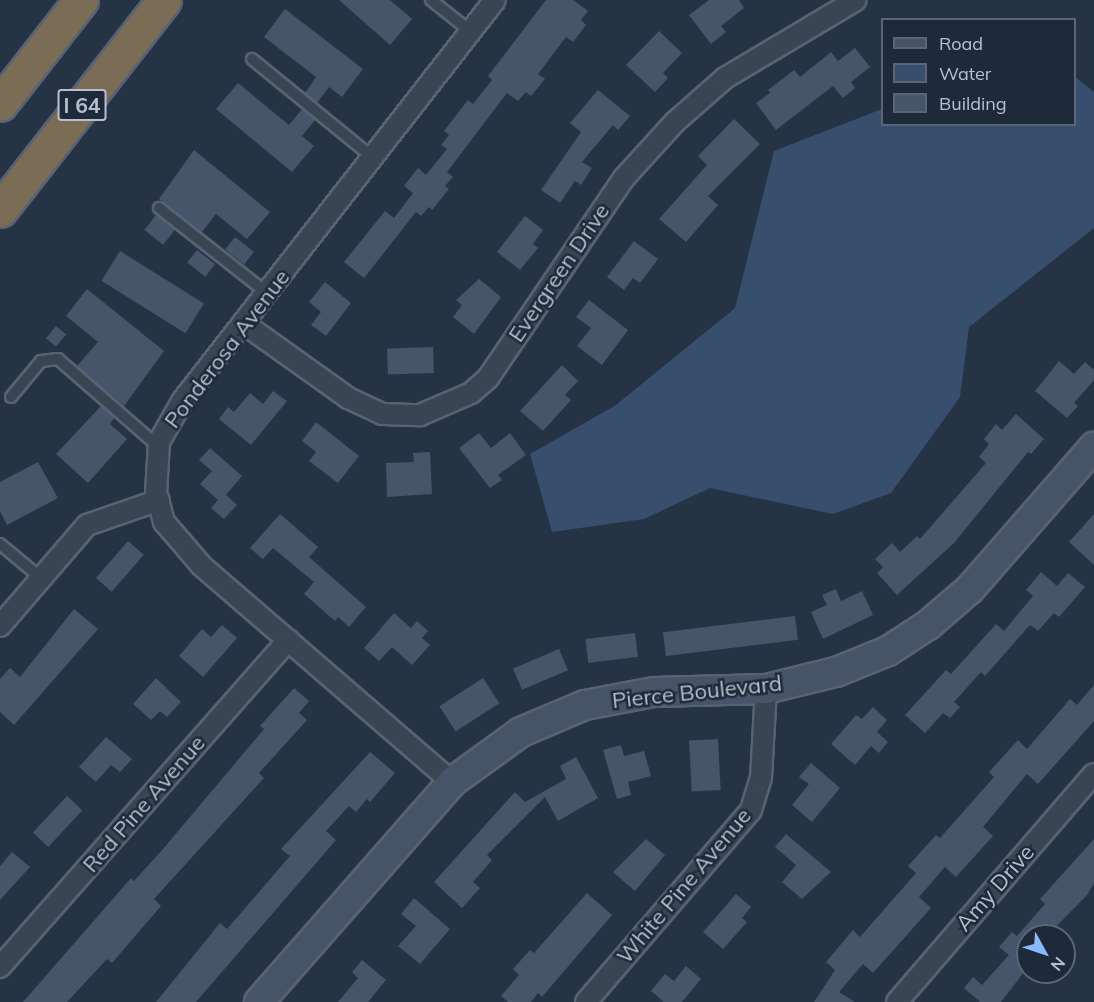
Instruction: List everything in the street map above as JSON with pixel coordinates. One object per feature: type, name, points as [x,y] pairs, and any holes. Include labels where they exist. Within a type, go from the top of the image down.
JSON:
[{"type":"highway","points":[[0,104],[81,0]]},
{"type":"highway","name":"I 64","points":[[0,210],[164,0]]},
{"type":"street","name":"Ponderosa Avenue","points":[[452,782],[201,565],[164,522],[159,500],[159,447],[183,400],[495,0]]},
{"type":"street","name":"Evergreen Drive","points":[[243,323],[348,398],[382,414],[420,415],[471,393],[489,378],[624,178],[675,122],[725,78],[856,0]]},
{"type":"street","name":"Pierce Boulevard","points":[[259,1002],[452,782],[520,732],[585,705],[654,692],[766,689],[836,672],[888,651],[928,625],[970,589],[1094,447]]},
{"type":"street","points":[[0,626],[87,525],[159,500]]},
{"type":"street","name":"Red Pine Avenue","points":[[2,960],[288,640]]},
{"type":"street","name":"White Pine Avenue","points":[[586,1002],[751,810],[761,778],[766,689]]},
{"type":"street","name":"Amy Drive","points":[[897,1002],[1094,774]]},
{"type":"lane","points":[[431,0],[471,31]]},
{"type":"lane","points":[[252,59],[372,157]]},
{"type":"lane","points":[[159,208],[267,293]]},
{"type":"lane","points":[[11,397],[41,361],[58,359],[159,447]]},
{"type":"lane","points":[[0,544],[40,578]]},
{"type":"water","points":[[1076,78],[1094,92],[1094,228],[969,327],[960,397],[891,493],[833,514],[710,488],[644,519],[552,532],[530,454],[616,405],[735,308],[774,151],[881,109],[881,126],[1076,126]]},
{"type":"building","points":[[339,0],[390,0],[412,19],[390,45]]},
{"type":"building","points":[[546,0],[573,0],[588,11],[581,20],[586,25],[573,42],[566,37],[538,74],[545,79],[531,96],[526,92],[518,101],[507,93],[447,172],[453,177],[445,186],[449,189],[432,210],[429,207],[421,216],[416,212],[364,278],[344,262],[385,211],[394,218],[413,193],[404,186],[418,168],[426,175],[447,149],[441,145],[449,135],[444,131],[468,100],[473,104],[492,80],[488,76]]},
{"type":"building","points":[[709,0],[739,0],[744,8],[721,26],[726,32],[711,44],[689,15]]},
{"type":"building","points":[[285,9],[363,69],[342,97],[329,87],[317,103],[305,93],[316,77],[264,37]]},
{"type":"building","points":[[659,31],[682,53],[663,73],[668,78],[655,92],[626,65]]},
{"type":"building","points":[[855,48],[870,67],[851,82],[855,88],[843,98],[833,86],[776,130],[756,103],[770,93],[768,90],[794,70],[800,77],[831,52],[838,61]]},
{"type":"building","points":[[238,83],[289,125],[302,109],[315,120],[302,136],[314,146],[292,172],[216,109]]},
{"type":"building","points":[[598,90],[630,116],[618,130],[613,125],[582,162],[592,168],[581,185],[575,181],[560,203],[541,190],[581,132],[570,123]]},
{"type":"building","points":[[734,119],[760,144],[708,196],[718,205],[686,242],[659,219],[707,165],[698,156]]},
{"type":"building","points":[[194,150],[270,212],[247,239],[216,214],[202,232],[159,199]]},
{"type":"building","points":[[156,215],[175,230],[163,245],[144,230]]},
{"type":"building","points":[[525,216],[543,230],[533,244],[538,248],[520,270],[497,252]]},
{"type":"building","points":[[235,237],[254,252],[244,264],[225,250]]},
{"type":"building","points":[[634,241],[658,259],[640,283],[633,278],[624,290],[607,277]]},
{"type":"building","points":[[197,250],[215,264],[205,277],[187,263]]},
{"type":"building","points":[[120,251],[204,303],[185,333],[101,281]]},
{"type":"building","points":[[479,279],[501,297],[474,334],[453,317],[462,305],[456,300]]},
{"type":"building","points":[[325,282],[351,303],[326,336],[311,325],[321,312],[309,302]]},
{"type":"building","points":[[87,289],[164,351],[124,406],[77,366],[98,342],[66,316]]},
{"type":"building","points":[[589,300],[628,330],[602,365],[577,346],[591,328],[576,317]]},
{"type":"building","points":[[56,326],[66,334],[56,347],[46,338]]},
{"type":"building","points":[[433,347],[434,373],[388,375],[387,349]]},
{"type":"building","points":[[1059,361],[1074,374],[1085,362],[1094,370],[1094,380],[1074,403],[1078,406],[1067,418],[1035,391]]},
{"type":"building","points":[[562,365],[578,381],[565,395],[571,400],[543,431],[520,411]]},
{"type":"building","points":[[273,391],[287,401],[251,445],[219,419],[228,407],[234,412],[250,393],[263,404]]},
{"type":"building","points":[[101,406],[114,418],[110,424],[127,439],[88,483],[56,454]]},
{"type":"building","points":[[1016,414],[1044,439],[1031,454],[1028,452],[954,543],[897,595],[877,573],[883,567],[875,559],[892,543],[900,552],[917,536],[920,539],[986,463],[979,457],[989,444],[984,439],[996,424],[1002,430]]},
{"type":"building","points":[[316,422],[359,456],[338,483],[309,461],[316,452],[302,441]]},
{"type":"building","points":[[479,433],[491,448],[510,433],[526,455],[498,475],[502,480],[490,488],[459,448]]},
{"type":"building","points":[[210,448],[242,476],[226,495],[237,505],[224,519],[211,508],[218,500],[200,484],[212,471],[199,460]]},
{"type":"building","points":[[430,452],[432,494],[387,497],[386,463],[414,462],[413,453]]},
{"type":"building","points":[[38,462],[58,498],[7,525],[0,511],[0,482]]},
{"type":"building","points":[[280,514],[318,547],[309,557],[366,607],[349,627],[338,617],[335,621],[304,594],[314,582],[273,548],[263,559],[250,548]]},
{"type":"building","points":[[1094,514],[1094,565],[1069,542]]},
{"type":"building","points":[[128,541],[144,555],[112,592],[96,578]]},
{"type":"building","points":[[1041,572],[1057,586],[1068,573],[1085,587],[1059,617],[1054,613],[1038,631],[1030,625],[985,676],[981,672],[954,702],[960,707],[950,718],[943,713],[925,733],[905,715],[946,670],[951,674],[996,624],[1004,631],[1033,596],[1026,590]]},
{"type":"building","points":[[836,589],[841,601],[862,591],[873,615],[823,639],[811,612],[827,605],[822,595]]},
{"type":"building","points":[[74,609],[98,629],[14,725],[0,712],[0,679],[10,668],[20,677]]},
{"type":"building","points":[[394,613],[411,628],[417,621],[428,631],[422,638],[430,645],[412,665],[392,647],[379,661],[364,648]]},
{"type":"building","points":[[795,616],[798,640],[666,656],[663,632]]},
{"type":"building","points":[[222,625],[237,638],[203,677],[179,656],[202,629],[211,637]]},
{"type":"building","points":[[635,633],[638,657],[588,663],[585,639]]},
{"type":"building","points":[[559,649],[568,670],[522,690],[513,669]]},
{"type":"building","points":[[156,678],[181,702],[167,717],[160,711],[151,720],[133,704]]},
{"type":"building","points":[[483,678],[499,703],[456,731],[439,706]]},
{"type":"building","points":[[1094,685],[1094,721],[1038,784],[1027,774],[983,827],[993,836],[956,877],[945,867],[919,897],[931,908],[873,973],[863,964],[839,992],[855,1002],[814,1002],[835,970],[826,962],[853,930],[860,937],[916,873],[908,866],[936,835],[940,838],[994,777],[989,772],[1018,740],[1027,749],[1070,699],[1077,705]]},
{"type":"building","points":[[294,688],[309,701],[299,713],[307,720],[259,773],[264,778],[154,899],[161,906],[112,963],[107,959],[67,1002],[23,1002],[131,878],[134,881],[163,849],[264,729],[260,726]]},
{"type":"building","points":[[873,707],[887,720],[877,732],[888,742],[879,753],[871,746],[855,765],[831,744],[856,715],[862,719]]},
{"type":"building","points":[[106,737],[132,759],[120,772],[111,765],[96,782],[79,767]]},
{"type":"building","points":[[718,739],[721,790],[692,791],[689,741]]},
{"type":"building","points":[[621,745],[624,756],[644,751],[651,776],[628,782],[631,795],[617,799],[603,750]]},
{"type":"building","points":[[370,752],[395,773],[370,802],[367,799],[356,812],[349,806],[326,831],[336,840],[196,1002],[156,1002],[220,923],[227,929],[290,856],[281,849]]},
{"type":"building","points":[[576,757],[598,798],[558,821],[545,797],[487,855],[492,860],[473,882],[480,888],[462,908],[434,882],[515,792],[525,802],[566,779],[560,766]]},
{"type":"building","points":[[811,763],[840,788],[812,822],[792,805],[809,784],[799,777]]},
{"type":"building","points":[[67,796],[82,810],[48,847],[33,833]]},
{"type":"building","points":[[786,834],[831,872],[802,899],[782,882],[796,865],[775,847]]},
{"type":"building","points":[[646,839],[665,855],[635,891],[613,872]]},
{"type":"building","points":[[1094,839],[1094,883],[1087,895],[1059,924],[1028,924],[1045,904],[1040,899]]},
{"type":"building","points":[[12,852],[30,867],[0,900],[0,866]]},
{"type":"building","points":[[587,893],[612,915],[542,997],[538,993],[531,1002],[508,1002],[501,996],[519,975],[513,969],[530,950],[534,953]]},
{"type":"building","points":[[736,894],[751,907],[742,918],[747,922],[723,949],[703,932]]},
{"type":"building","points":[[414,898],[450,929],[420,964],[398,946],[416,926],[401,914]]},
{"type":"building","points":[[1012,932],[1016,935],[1016,983],[1001,1002],[980,1002],[964,988],[973,977],[982,985],[1009,955],[999,947]]},
{"type":"building","points":[[362,960],[386,980],[368,1002],[338,1002],[358,978],[352,972]]},
{"type":"building","points":[[686,966],[701,979],[682,1002],[664,1002],[651,991],[665,974],[674,981]]}]
